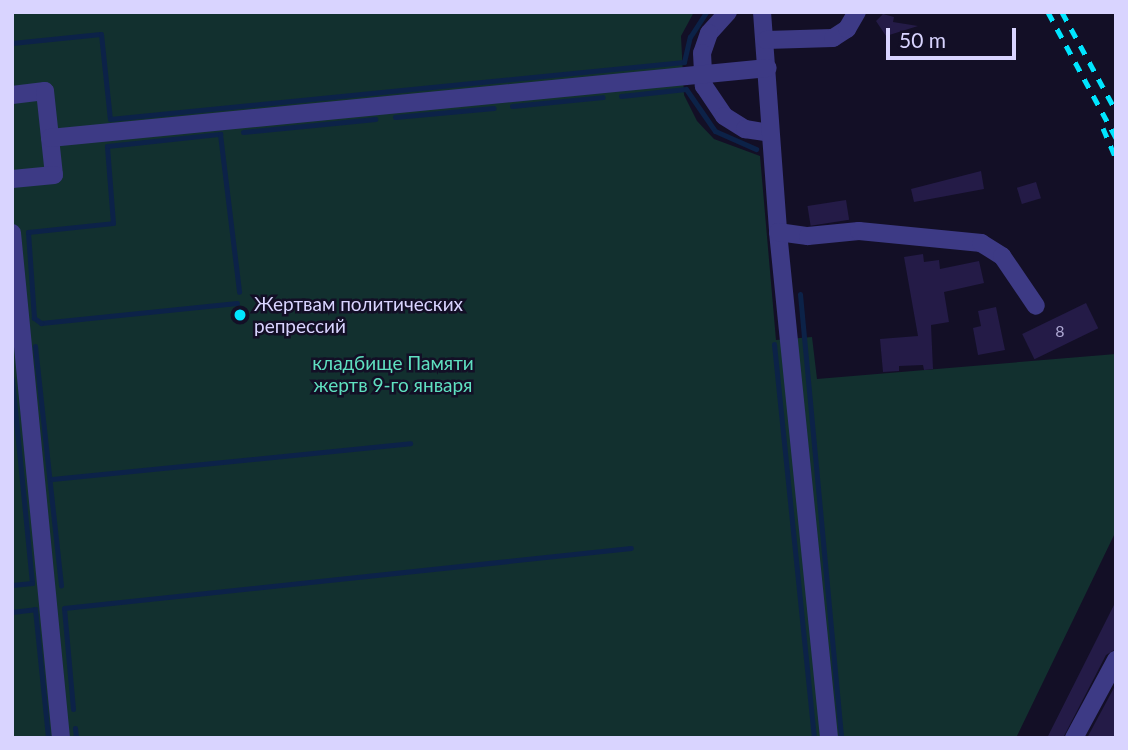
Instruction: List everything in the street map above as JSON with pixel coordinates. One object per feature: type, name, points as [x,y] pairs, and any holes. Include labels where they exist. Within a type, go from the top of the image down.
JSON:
[{"type":"street","points":[[728,12],[709,33],[701,74],[709,97],[724,116],[745,129],[769,133]]},
{"type":"street","points":[[762,12],[778,232],[829,738]]},
{"type":"street","points":[[766,40],[833,38],[847,29],[857,12]]},
{"type":"street","points":[[50,138],[768,68]]},
{"type":"street","points":[[12,95],[45,91],[54,175],[12,179]]},
{"type":"street","points":[[778,232],[808,236],[859,231],[981,243],[1002,256],[1036,306]]},
{"type":"street","points":[[12,233],[61,738]]},
{"type":"street","points":[[1074,738],[1116,660]]},
{"type":"green space","name":"кладбище Памяти жертв 9-го января","points":[[12,12],[694,12],[681,36],[684,95],[697,121],[714,139],[760,156],[776,340],[812,337],[817,379],[1116,354],[1116,531],[1016,738],[12,738]]},
{"type":"building","points":[[883,14],[894,17],[893,22],[918,26],[886,36],[876,21]]},
{"type":"building","points":[[981,171],[984,189],[914,202],[911,189]]},
{"type":"building","points":[[1036,182],[1041,198],[1022,204],[1017,188]]},
{"type":"building","points":[[846,200],[849,220],[811,226],[807,206]]},
{"type":"building","points":[[923,254],[924,262],[939,260],[940,269],[979,261],[984,283],[944,292],[949,322],[931,325],[933,369],[924,370],[923,365],[899,366],[899,371],[883,372],[880,339],[918,336],[904,257]]},
{"type":"building","points":[[1086,303],[1098,328],[1034,359],[1022,334]]},
{"type":"building","points":[[996,307],[1005,350],[978,355],[973,328],[981,326],[978,311]]},
{"type":"building","points":[[1116,601],[1116,649],[1106,655],[1063,738],[1047,738]]},
{"type":"building","points":[[1116,684],[1116,738],[1087,738]]},
{"type":"waterway","points":[[12,43],[101,34],[110,119],[684,62],[690,37],[706,12]]},
{"type":"waterway","points":[[621,96],[686,89],[715,131],[756,149]]},
{"type":"waterway","points":[[512,106],[603,97]]},
{"type":"waterway","points":[[395,117],[494,108]]},
{"type":"waterway","points":[[243,132],[375,119]]},
{"type":"waterway","points":[[237,303],[41,323],[34,318],[28,232],[113,223],[107,146],[220,134],[239,292]]},
{"type":"waterway","points":[[800,294],[841,738]]},
{"type":"waterway","points":[[774,344],[814,738]]},
{"type":"waterway","points":[[35,346],[61,586]]},
{"type":"waterway","points":[[12,379],[32,583],[12,585]]},
{"type":"waterway","points":[[52,479],[410,443]]},
{"type":"waterway","points":[[73,709],[64,608],[631,548]]},
{"type":"waterway","points":[[12,612],[35,609],[48,738]]},
{"type":"waterway","points":[[75,728],[76,738]]},
{"type":"railway","points":[[1048,12],[1116,138]]},
{"type":"railway","points":[[1062,12],[1116,111]]},
{"type":"railway","points":[[1103,128],[1116,158]]},
{"type":"place","name":"Жертвам политических репрессий","points":[[240,315]]}]
